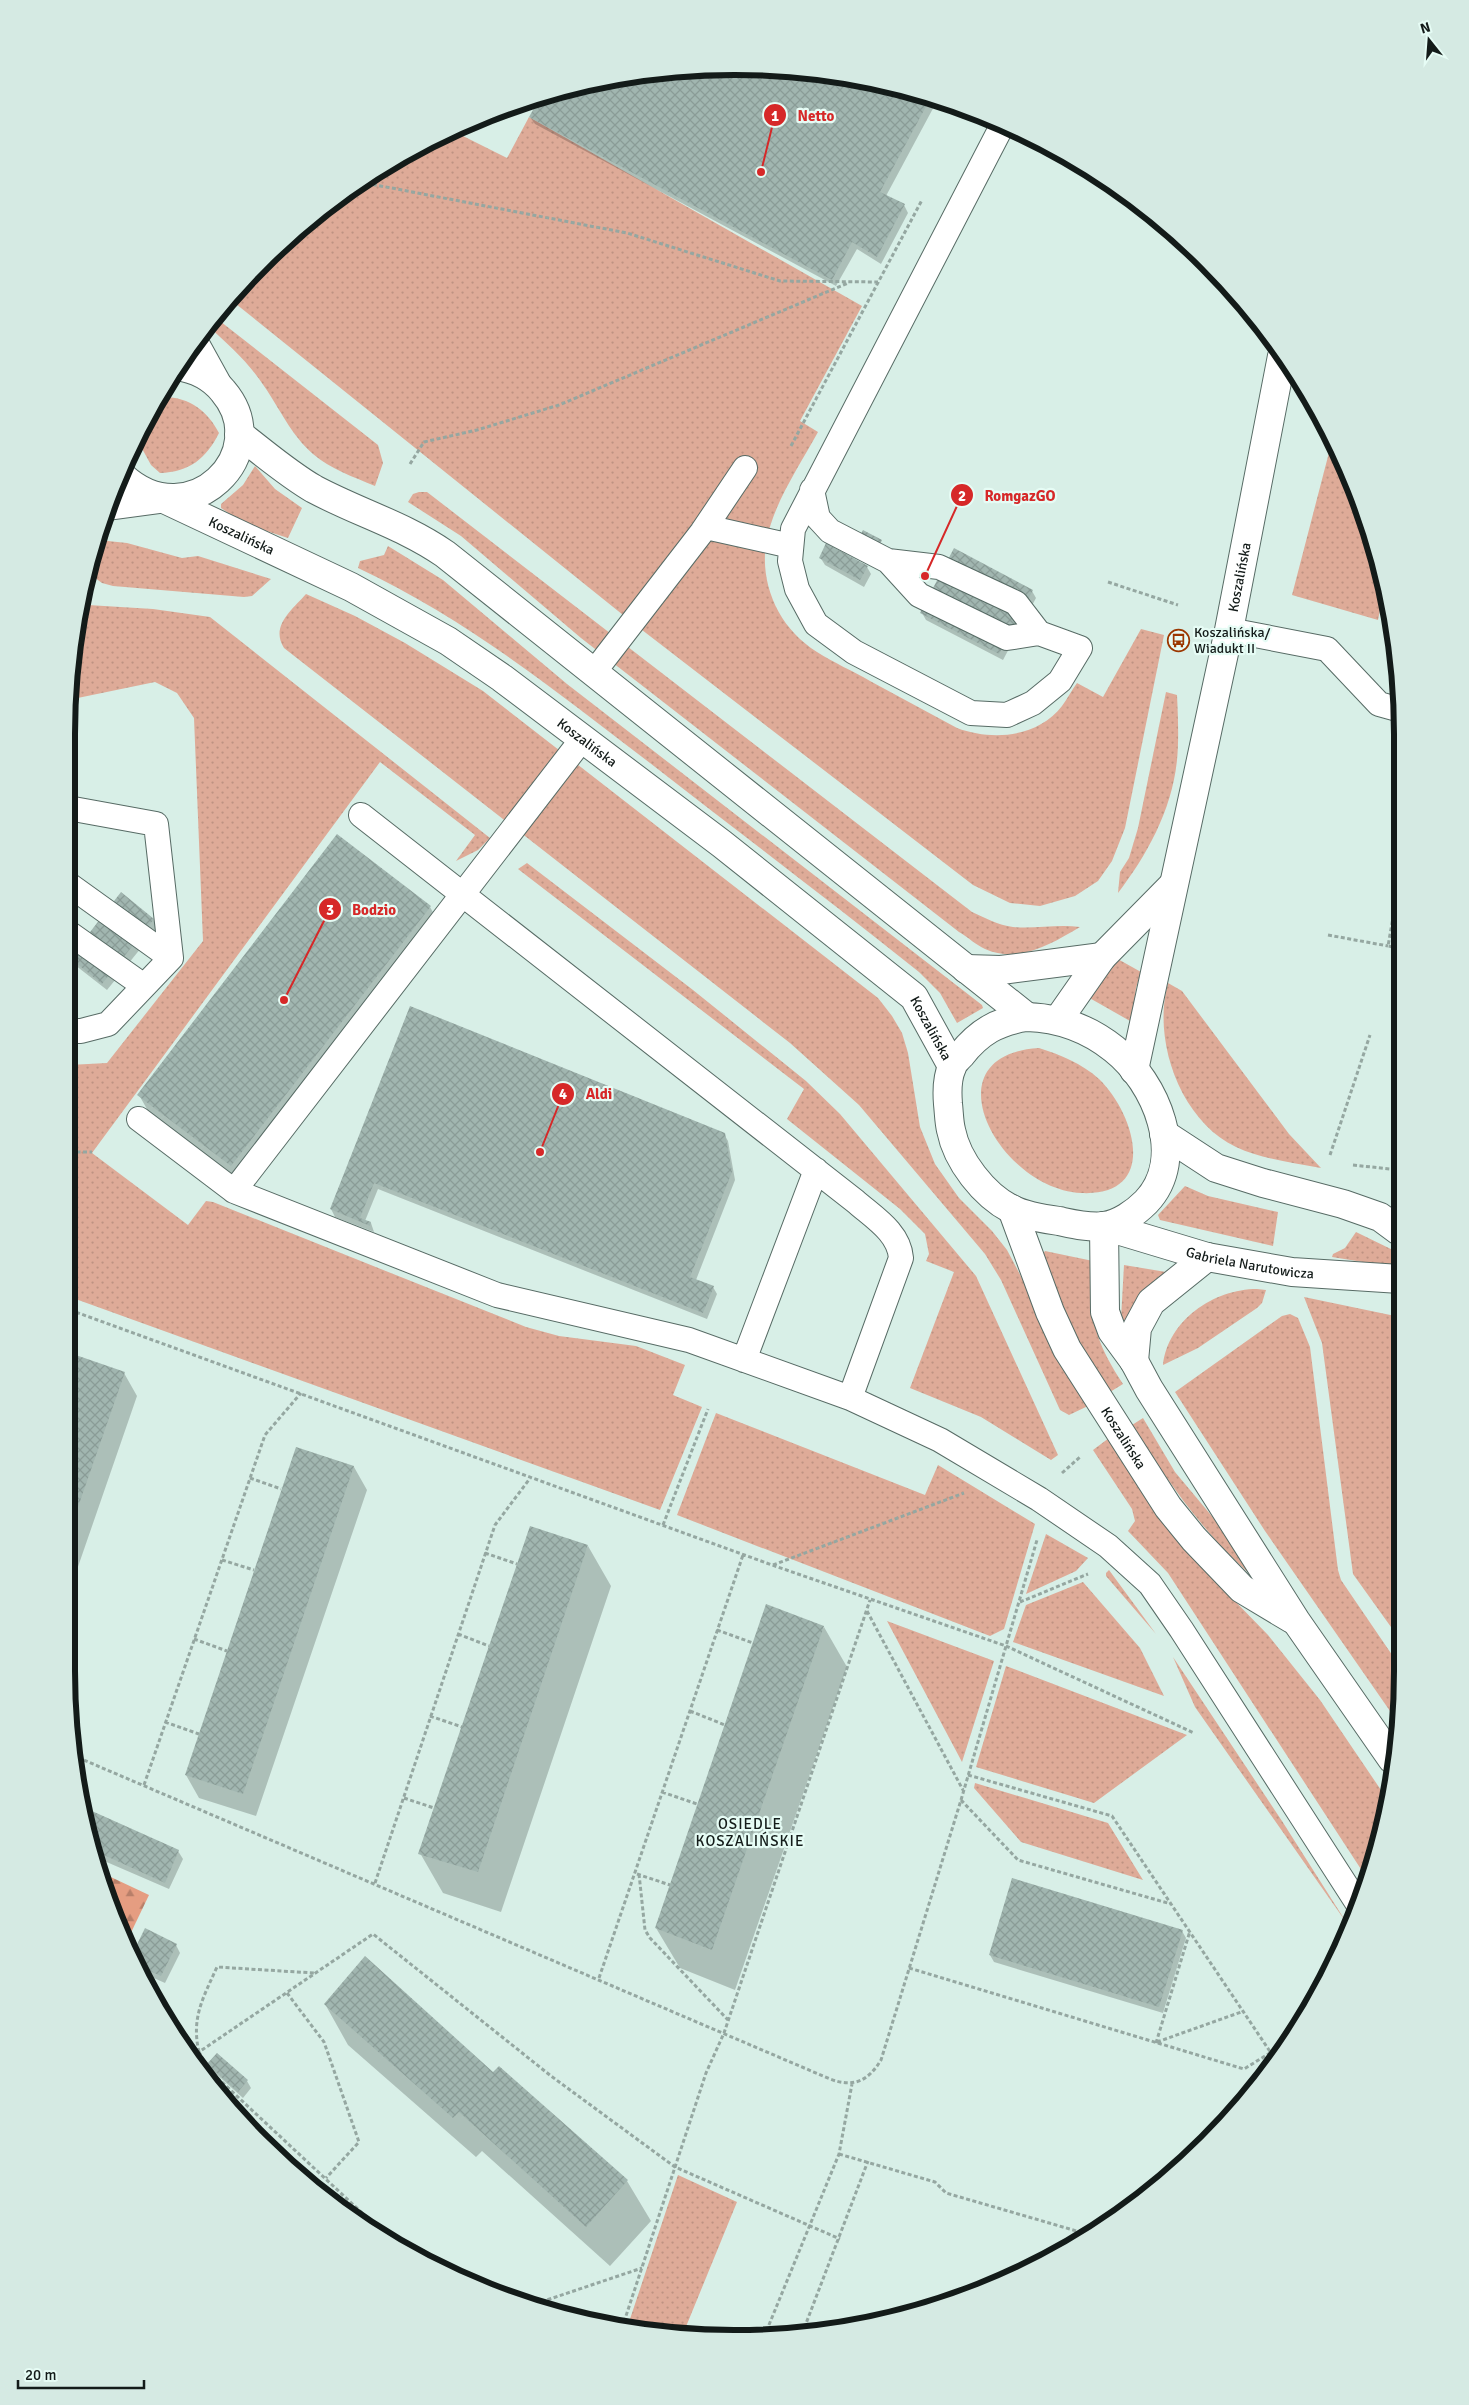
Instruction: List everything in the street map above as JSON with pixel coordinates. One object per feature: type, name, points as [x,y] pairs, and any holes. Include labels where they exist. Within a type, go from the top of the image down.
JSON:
[{"type":"main road","points":[[117,505],[162,498],[180,498],[199,494],[215,484],[228,470],[236,453],[239,434],[237,414],[229,397],[216,382],[199,350]]},
{"type":"main road","name":"Koszalińska","points":[[1134,1070],[1229,630],[1280,364]]},
{"type":"main road","points":[[186,368],[199,371],[216,382]]},
{"type":"main road","points":[[239,434],[294,476],[314,488],[398,525],[428,542],[1027,1017]]},
{"type":"main road","name":"Koszalińska","points":[[126,480],[134,487],[162,498],[351,588],[448,641],[502,678],[722,844],[914,997],[952,1066]]},
{"type":"main road","points":[[1058,1020],[1102,957],[1173,886]]},
{"type":"main road","points":[[966,968],[1001,970],[1102,957]]},
{"type":"main road","points":[[1027,1017],[1058,1020],[1089,1033],[1115,1049],[1134,1070],[1154,1103],[1164,1134],[1164,1169],[1152,1196],[1139,1210],[1122,1220],[1104,1226],[1075,1225],[1012,1210],[988,1192],[965,1165],[951,1131],[947,1091],[952,1066],[986,1029],[1002,1022],[1027,1017]]},
{"type":"main road","points":[[1164,1134],[1216,1168],[1263,1183],[1314,1195],[1370,1213],[1380,1217],[1394,1228]]},
{"type":"main road","name":"Koszalińska","points":[[1012,1210],[1050,1312],[1067,1349],[1168,1507],[1194,1539],[1242,1589],[1296,1621]]},
{"type":"main road","name":"Koszalińska","points":[[1104,1226],[1105,1312],[1112,1331],[1134,1362],[1149,1389],[1296,1621],[1388,1754]]},
{"type":"main road","name":"Gabriela Narutowicza","points":[[1104,1226],[1207,1257],[1292,1272],[1394,1278]]},
{"type":"main road","points":[[1134,1362],[1137,1328],[1151,1302],[1207,1257]]},
{"type":"lane","points":[[888,561],[919,595],[1007,638],[1039,633],[1080,648],[1060,681],[1033,704],[1007,715],[971,713],[854,652],[816,624],[796,589],[790,561],[793,530],[812,490],[999,131]]},
{"type":"lane","points":[[594,672],[706,527],[745,468]]},
{"type":"lane","points":[[812,490],[818,518],[830,532],[888,561],[938,567],[1016,603],[1039,633]]},
{"type":"lane","points":[[706,527],[791,546]]},
{"type":"lane","points":[[1229,630],[1327,649],[1379,704],[1393,708]]},
{"type":"lane","points":[[234,1191],[583,738]]},
{"type":"lane","points":[[75,809],[156,824],[171,958]]},
{"type":"lane","points":[[361,815],[816,1170],[893,1235],[900,1247],[901,1258],[850,1398]]},
{"type":"lane","points":[[75,889],[171,958]]},
{"type":"lane","points":[[75,937],[144,986]]},
{"type":"lane","points":[[75,1031],[108,1024],[171,958]]},
{"type":"lane","points":[[139,1119],[234,1191],[497,1295],[689,1340],[850,1398],[940,1440],[1048,1505],[1122,1556],[1150,1584],[1353,1897]]},
{"type":"lane","points":[[744,1360],[816,1170]]},
{"type":"path","points":[[371,184],[627,233],[780,281],[878,282]]},
{"type":"path","points":[[791,446],[924,197]]},
{"type":"path","points":[[410,464],[424,442],[477,430],[559,405],[850,282]]},
{"type":"path","points":[[1108,582],[1178,605]]},
{"type":"path","points":[[1388,946],[1394,912]]},
{"type":"path","points":[[1328,935],[1394,947]]},
{"type":"path","points":[[1330,1156],[1370,1035]]},
{"type":"path","points":[[75,1152],[92,1152]]},
{"type":"path","points":[[1353,1165],[1394,1169]]},
{"type":"path","points":[[75,1312],[772,1565],[1006,1646],[1194,1732]]},
{"type":"path","points":[[144,1785],[265,1435],[301,1393]]},
{"type":"path","points":[[664,1525],[708,1410]]},
{"type":"path","points":[[375,1883],[495,1524],[511,1500],[532,1477]]},
{"type":"path","points":[[250,1478],[281,1489]]},
{"type":"path","points":[[772,1565],[1004,1478]]},
{"type":"path","points":[[81,1759],[599,1978],[830,2079],[852,2084],[864,2080],[874,2072],[881,2060],[961,1800],[1048,1505]]},
{"type":"path","points":[[485,1553],[517,1564]]},
{"type":"path","points":[[599,1978],[636,1874],[743,1554]]},
{"type":"path","points":[[222,1560],[254,1570]]},
{"type":"path","points":[[1019,1602],[1092,1573]]},
{"type":"path","points":[[625,2320],[706,2073],[724,2033],[870,1600]]},
{"type":"path","points":[[866,1610],[964,1790]]},
{"type":"path","points":[[717,1630],[753,1643]]},
{"type":"path","points":[[458,1634],[489,1646]]},
{"type":"path","points":[[194,1639],[227,1651]]},
{"type":"path","points":[[690,1711],[725,1725]]},
{"type":"path","points":[[430,1716],[462,1727]]},
{"type":"path","points":[[165,1722],[198,1734]]},
{"type":"path","points":[[909,1968],[1244,2069],[1271,2052],[1112,1816],[968,1775]]},
{"type":"path","points":[[662,1792],[697,1804]]},
{"type":"path","points":[[404,1798],[434,1808]]},
{"type":"path","points":[[961,1800],[1018,1860],[1172,1904]]},
{"type":"path","points":[[636,1874],[645,1930],[728,2020]]},
{"type":"path","points":[[636,1874],[670,1885]]},
{"type":"path","points":[[1156,2043],[1190,1931]]},
{"type":"path","points":[[199,2052],[372,1934],[551,2076],[675,2167],[840,2239]]},
{"type":"path","points":[[213,2074],[199,2052],[195,2034],[199,2006],[217,1967],[315,1973]]},
{"type":"path","points":[[287,1993],[324,2042],[359,2142],[326,2178]]},
{"type":"path","points":[[1156,2043],[1244,2011]]},
{"type":"path","points":[[216,2078],[326,2178],[363,2215]]},
{"type":"path","points":[[767,2329],[840,2154],[852,2084]]},
{"type":"path","points":[[840,2154],[935,2182],[946,2193],[1080,2232]]},
{"type":"path","points":[[805,2326],[840,2239],[868,2161]]},
{"type":"path","points":[[543,2301],[642,2268]]},
{"type":"shaded area","points":[[529,117],[862,306],[800,421],[818,432],[782,497],[767,538],[766,571],[774,602],[791,630],[803,642],[830,660],[957,728],[985,735],[999,735],[1027,730],[1040,725],[1052,717],[1062,706],[1077,683],[1103,697],[1141,629],[1164,635],[1125,828],[1112,861],[1098,881],[1075,896],[1040,906],[1010,903],[973,885],[633,623],[236,304],[268,268],[333,211],[405,163],[461,135],[507,158]]},
{"type":"shaded area","points":[[221,322],[378,445],[383,463],[375,486],[327,464],[305,447],[258,378],[213,331]]},
{"type":"shaded area","points":[[168,397],[180,399],[196,406],[209,418],[219,433],[202,457],[188,467],[160,473],[151,465],[141,447]]},
{"type":"shaded area","points":[[1330,451],[1344,482],[1372,564],[1381,606],[1378,620],[1292,595]]},
{"type":"shaded area","points":[[255,466],[275,489],[302,508],[288,538],[245,524],[221,508],[221,504],[243,485]]},
{"type":"shaded area","points":[[427,492],[972,912],[997,923],[1013,927],[1080,927],[1058,940],[1022,953],[998,953],[978,945],[581,638],[461,536],[408,502],[413,494]]},
{"type":"shaded area","points":[[104,541],[127,543],[182,558],[198,556],[271,579],[252,596],[244,597],[113,586],[102,583],[94,577]]},
{"type":"shaded area","points":[[388,546],[443,580],[567,684],[982,1005],[983,1008],[957,1023],[940,993],[919,972],[580,709],[509,657],[436,609],[358,568],[360,561],[384,555]]},
{"type":"shaded area","points":[[306,594],[355,616],[405,643],[483,691],[878,998],[902,1033],[908,1053],[920,1127],[935,1164],[959,1198],[992,1231],[1007,1250],[1026,1286],[1049,1343],[1088,1406],[1069,1415],[1060,1410],[1001,1280],[985,1254],[859,1105],[790,1043],[284,648],[280,640],[281,625],[289,612]]},
{"type":"shaded area","points":[[88,605],[153,609],[210,617],[490,838],[478,850],[456,861],[475,835],[380,762],[92,1153],[188,1225],[206,1201],[213,1202],[526,1327],[559,1336],[636,1346],[685,1365],[673,1395],[702,1407],[660,1510],[75,1299],[75,1065],[107,1063],[203,941],[194,718],[177,693],[155,682],[76,698]]},
{"type":"shaded area","points":[[1166,692],[1177,695],[1178,720],[1177,760],[1170,797],[1148,847],[1118,893],[1120,872],[1129,858],[1138,828]]},
{"type":"shaded area","points":[[527,863],[693,990],[806,1081],[840,1114],[976,1276],[1058,1455],[1051,1460],[981,1417],[910,1388],[954,1272],[926,1261],[929,1254],[925,1234],[900,1209],[787,1119],[804,1089],[518,869]]},
{"type":"shaded area","points":[[1116,958],[1141,972],[1136,988],[1132,1019],[1130,1021],[1086,996]]},
{"type":"shaded area","points":[[1168,983],[1182,991],[1289,1134],[1321,1168],[1256,1155],[1236,1147],[1216,1135],[1200,1118],[1186,1098],[1175,1076],[1168,1053],[1164,1029],[1164,1005]]},
{"type":"shaded area","points":[[1039,1048],[1070,1060],[1092,1073],[1112,1094],[1123,1113],[1130,1132],[1133,1151],[1131,1168],[1122,1182],[1106,1191],[1081,1193],[1051,1186],[1024,1170],[1002,1147],[987,1122],[981,1096],[986,1073],[1005,1056]]},
{"type":"shaded area","points":[[1185,1186],[1208,1196],[1278,1212],[1273,1246],[1160,1220],[1158,1215]]},
{"type":"shaded area","points":[[1356,1232],[1394,1251],[1394,1267],[1332,1257],[1333,1254],[1345,1248]]},
{"type":"shaded area","points":[[1045,1251],[1093,1261],[1092,1297],[1095,1326],[1105,1353],[1123,1384],[1110,1392],[1068,1324],[1043,1254]]},
{"type":"shaded area","points":[[1124,1265],[1166,1272],[1149,1288],[1129,1338],[1121,1319]]},
{"type":"shaded area","points":[[1241,1290],[1266,1290],[1262,1303],[1257,1308],[1198,1348],[1163,1365],[1167,1349],[1174,1334],[1196,1310],[1210,1301],[1225,1295]]},
{"type":"shaded area","points":[[1304,1297],[1394,1316],[1394,1631],[1353,1574],[1322,1343]]},
{"type":"shaded area","points":[[1290,1314],[1298,1318],[1310,1347],[1338,1570],[1341,1580],[1394,1658],[1393,1715],[1265,1531],[1175,1392],[1282,1316]]},
{"type":"shaded area","points":[[716,1413],[925,1495],[938,1465],[1035,1524],[1004,1629],[990,1636],[677,1515]]},
{"type":"shaded area","points":[[1143,1418],[1175,1472],[1251,1563],[1265,1587],[1226,1552],[1176,1491],[1132,1425]]},
{"type":"shaded area","points":[[1109,1438],[1157,1513],[1194,1559],[1268,1635],[1320,1700],[1382,1792],[1372,1841],[1362,1871],[1168,1573],[1128,1531],[1135,1521],[1132,1509],[1093,1450]]},
{"type":"shaded area","points":[[1046,1534],[1088,1558],[1076,1571],[1026,1594]]},
{"type":"shaded area","points":[[1109,1570],[1156,1634],[1106,1576]]},
{"type":"shaded area","points":[[1083,1582],[1140,1648],[1164,1696],[1013,1642],[1026,1605]]},
{"type":"shaded area","points":[[887,1621],[994,1661],[962,1762]]},
{"type":"shaded area","points":[[1173,1657],[1282,1821],[1345,1921],[1195,1707]]},
{"type":"shaded area","points":[[1006,1666],[1187,1735],[1094,1803],[976,1767]]},
{"type":"shaded area","points":[[975,1783],[1108,1823],[1143,1880],[1021,1842],[974,1788]]},
{"type":"shaded area","points":[[678,2175],[737,2202],[685,2328],[629,2321]]},
{"type":"green space","points":[[108,1876],[149,1895],[130,1934]]},
{"type":"building","points":[[691,76],[778,76],[821,81],[905,97],[927,104],[880,192],[905,204],[877,257],[852,242],[832,280],[529,117],[535,106],[564,97],[648,81]]},
{"type":"building","points":[[863,530],[882,540],[876,552],[857,541]]},
{"type":"building","points":[[826,543],[868,566],[860,580],[819,558]]},
{"type":"building","points":[[954,548],[1033,590],[999,654],[920,613]]},
{"type":"building","points":[[337,834],[431,906],[231,1166],[137,1095]]},
{"type":"building","points":[[121,892],[154,919],[102,984],[75,962],[75,952]]},
{"type":"building","points":[[410,1006],[725,1133],[732,1172],[690,1277],[714,1286],[703,1313],[374,1183],[360,1218],[371,1222],[370,1226],[330,1209]]},
{"type":"building","points":[[75,1355],[125,1372],[75,1516]]},
{"type":"building","points":[[296,1447],[354,1466],[243,1794],[185,1775]]},
{"type":"building","points":[[530,1526],[588,1545],[478,1872],[418,1854]]},
{"type":"building","points":[[766,1604],[824,1626],[712,1950],[655,1928]]},
{"type":"building","points":[[90,1810],[179,1850],[165,1883],[101,1854]]},
{"type":"building","points":[[1012,1878],[1183,1930],[1159,2007],[989,1955]]},
{"type":"building","points":[[145,1928],[177,1944],[161,1976],[147,1970],[136,1947]]},
{"type":"building","points":[[365,1956],[493,2072],[499,2066],[628,2180],[586,2227],[459,2112],[453,2118],[324,2004]]},
{"type":"building","points":[[217,2053],[248,2080],[238,2092],[207,2064]]},
{"type":"place","name":"Netto","points":[[761,172]]},
{"type":"place","name":"RomgazGO","points":[[925,576]]},
{"type":"place","name":"Koszalińska/ Wiadukt II","points":[[1178,640]]},
{"type":"place","name":"Bodzio","points":[[284,1000]]},
{"type":"place","name":"Aldi","points":[[540,1152]]},
{"type":"district","name":"OSIEDLE KOSZALIŃSKIE","points":[[750,1832]]}]
